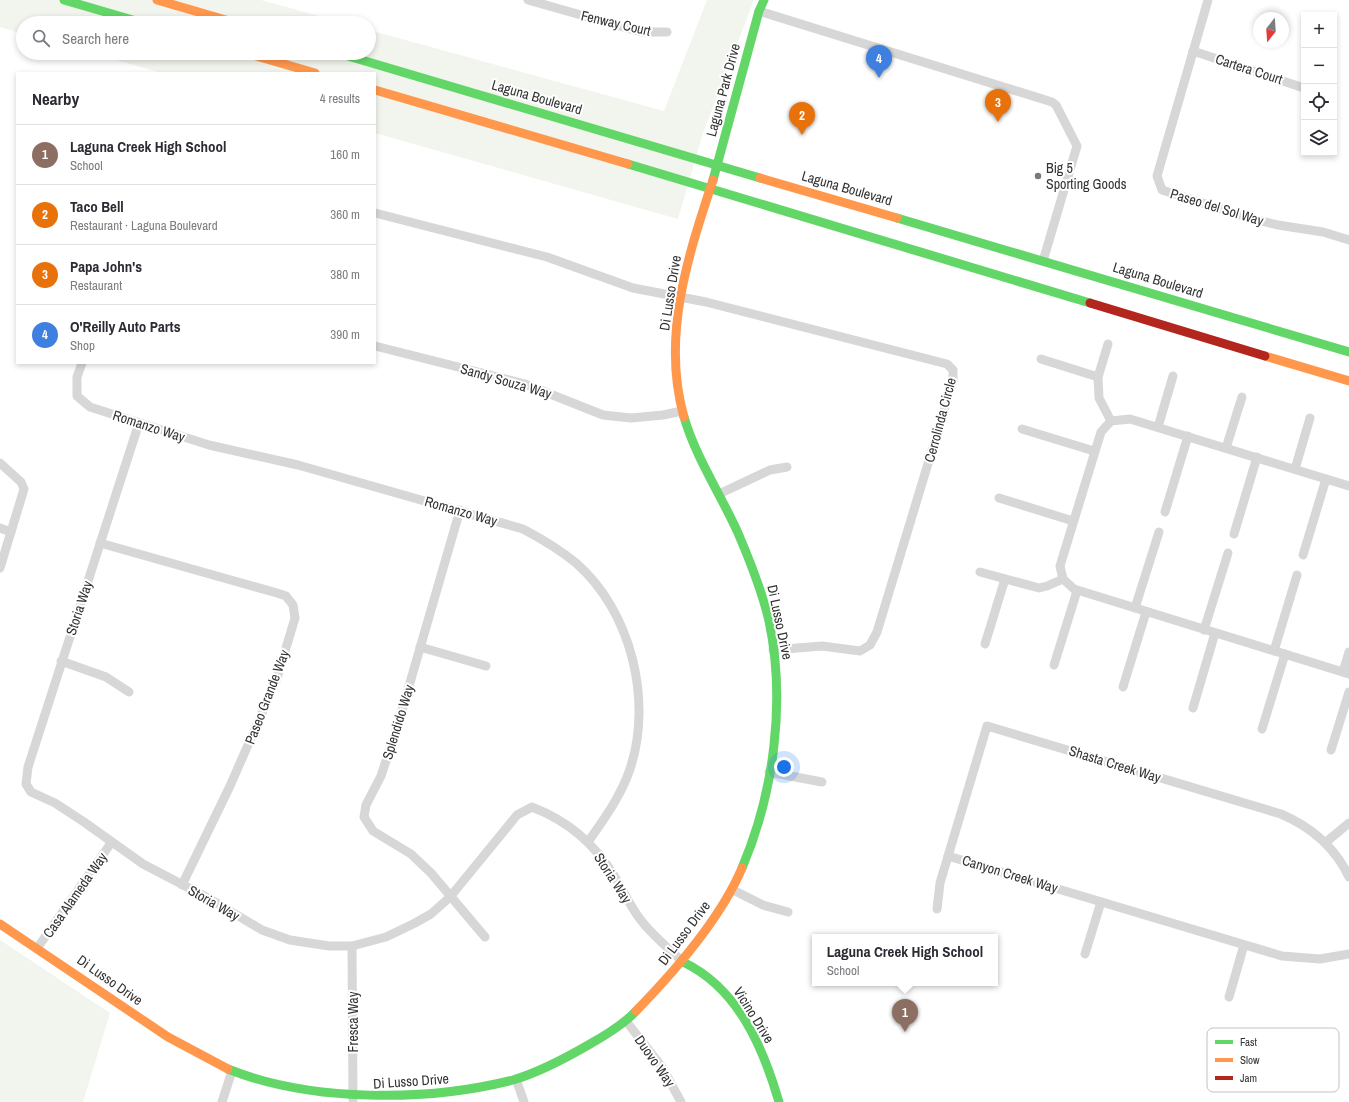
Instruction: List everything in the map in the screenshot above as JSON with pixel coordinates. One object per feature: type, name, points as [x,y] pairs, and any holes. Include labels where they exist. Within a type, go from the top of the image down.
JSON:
[{"type":"main road","points":[[64,0],[119,16]]},
{"type":"main road","points":[[157,0],[212,16]]},
{"type":"main road","name":"Laguna Park Drive","points":[[710,188],[759,11],[764,0]]},
{"type":"main road","points":[[270,60],[312,72]]},
{"type":"main road","name":"Laguna Boulevard","points":[[362,60],[1043,260],[1349,352]]},
{"type":"main road","points":[[376,90],[710,188],[1349,382]]},
{"type":"main road","name":"Di Lusso Drive","points":[[0,924],[38,947],[166,1035],[232,1071],[258,1081],[296,1092],[353,1100],[420,1097],[462,1092],[516,1079],[580,1048],[626,1021],[683,962],[733,890],[758,822],[766,794],[770,772],[775,712],[773,650],[764,604],[751,563],[700,455],[682,410],[677,375],[676,327],[681,297],[690,256],[710,188]]},
{"type":"main road","name":"Vicino Drive","points":[[683,962],[693,965],[706,975],[725,993],[743,1018],[764,1058],[779,1102]]},
{"type":"street","name":"Fenway Court","points":[[528,0],[542,2],[642,32],[667,32]]},
{"type":"street","name":"Paseo del Sol Way","points":[[1208,0],[1156,176],[1162,190],[1249,218],[1278,225],[1323,232],[1349,240]]},
{"type":"street","points":[[759,11],[1045,100],[1056,105],[1077,146],[1043,260]]},
{"type":"street","name":"Cartera Court","points":[[1193,51],[1301,87]]},
{"type":"street","points":[[376,213],[547,257],[633,288],[681,297]]},
{"type":"street","name":"Cerrolinda Circle","points":[[681,297],[783,321],[940,362],[947,364],[953,370],[952,381],[877,632],[870,645],[860,651],[822,646],[773,650]]},
{"type":"street","points":[[1108,344],[1098,377],[1100,398],[1111,420]]},
{"type":"street","name":"Sandy Souza Way","points":[[376,346],[525,384],[603,415],[617,418],[645,418],[682,410]]},
{"type":"street","points":[[1040,359],[1098,377]]},
{"type":"street","name":"Romanzo Way","points":[[82,364],[77,377],[77,396],[90,407],[209,445],[265,456],[523,529],[553,545],[577,564],[597,586],[614,611],[626,637],[634,669],[638,696],[636,744],[631,768],[622,788],[588,842]]},
{"type":"street","points":[[1158,427],[1173,376]]},
{"type":"street","points":[[1226,448],[1242,397]]},
{"type":"street","points":[[1295,469],[1310,418]]},
{"type":"street","points":[[1349,486],[1130,419],[1111,420],[1101,432],[1094,451],[1060,566],[1063,579],[1067,585],[1077,591],[1346,673],[1349,652]]},
{"type":"street","name":"Storia Way","points":[[139,423],[28,767],[26,784],[31,792],[61,807],[143,864],[262,930],[290,940],[310,944],[352,946],[386,937],[431,914],[450,898],[517,815],[532,807],[554,816],[588,842],[608,866],[639,918],[650,931],[683,962]]},
{"type":"street","points":[[1022,429],[1094,451]]},
{"type":"street","points":[[1165,512],[1188,436]]},
{"type":"street","points":[[1234,534],[1257,458]]},
{"type":"street","points":[[0,463],[21,482],[24,488],[0,568]]},
{"type":"street","points":[[719,494],[770,470],[787,467]]},
{"type":"street","points":[[1303,555],[1326,479]]},
{"type":"street","points":[[999,498],[1073,521]]},
{"type":"street","name":"Splendido Way","points":[[450,898],[431,873],[411,854],[373,831],[364,817],[366,806],[381,776],[391,746],[460,510]]},
{"type":"street","points":[[0,528],[11,532]]},
{"type":"street","points":[[1135,608],[1158,532]]},
{"type":"street","name":"Paseo Grande Way","points":[[100,542],[277,593],[286,596],[293,605],[295,618],[276,681],[230,786],[182,885]]},
{"type":"street","points":[[1204,630],[1228,554]]},
{"type":"street","points":[[980,572],[1039,588],[1063,579]]},
{"type":"street","points":[[1274,651],[1297,575]]},
{"type":"street","points":[[985,644],[1005,579]]},
{"type":"street","points":[[1054,665],[1077,591]]},
{"type":"street","points":[[1123,687],[1146,612]]},
{"type":"street","points":[[1193,708],[1215,633]]},
{"type":"street","points":[[420,647],[486,666]]},
{"type":"street","points":[[1262,729],[1285,654]]},
{"type":"street","points":[[61,661],[106,677],[129,692]]},
{"type":"street","points":[[1331,750],[1349,692]]},
{"type":"street","name":"Shasta Creek Way","points":[[948,856],[988,726],[1281,814],[1304,826],[1325,843],[1341,861],[1349,877]]},
{"type":"street","points":[[770,772],[822,782]]},
{"type":"street","points":[[1325,843],[1349,823]]},
{"type":"street","name":"Casa Alameda Way","points":[[38,947],[111,843]]},
{"type":"street","name":"Canyon Creek Way","points":[[937,909],[937,895],[948,856],[1244,946],[1294,958],[1320,959],[1349,954]]},
{"type":"street","points":[[733,890],[763,905],[788,912]]},
{"type":"street","points":[[450,898],[485,937]]},
{"type":"street","points":[[1085,954],[1101,902]]},
{"type":"street","name":"Fresca Way","points":[[352,946],[353,1100]]},
{"type":"street","points":[[1229,997],[1244,946]]},
{"type":"street","name":"Duovo Way","points":[[626,1021],[662,1067],[681,1102]]},
{"type":"street","points":[[222,1102],[232,1071]]},
{"type":"street","points":[[516,1079],[524,1102]]},
{"type":"shaded area","points":[[0,0],[261,0],[319,16],[16,16],[16,32],[0,27]]},
{"type":"shaded area","points":[[707,0],[754,0],[703,133],[678,219],[376,133],[376,72],[158,72],[116,60],[376,60],[376,32],[664,111]]},
{"type":"shaded area","points":[[0,940],[110,1013],[83,1102],[0,1102]]},
{"type":"traffic: fast","points":[[64,0],[119,16]]},
{"type":"traffic: fast","points":[[713,180],[759,11],[764,0]]},
{"type":"traffic: fast","points":[[362,60],[760,178]]},
{"type":"traffic: fast","points":[[628,164],[1090,303]]},
{"type":"traffic: fast","points":[[897,218],[1349,352]]},
{"type":"traffic: fast","points":[[684,417],[695,447],[738,533],[751,565],[769,621],[774,652],[776,683],[774,746],[762,809],[742,868]]},
{"type":"traffic: fast","points":[[683,962],[702,973],[719,987],[746,1021],[765,1061],[779,1102]]},
{"type":"traffic: fast","points":[[228,1069],[260,1080],[295,1088],[332,1093],[407,1095],[444,1092],[513,1080],[533,1073],[572,1054],[608,1033],[626,1021],[636,1011]]},
{"type":"traffic: slow","points":[[157,0],[212,16]]},
{"type":"traffic: slow","points":[[270,60],[312,72]]},
{"type":"traffic: slow","points":[[376,90],[628,164]]},
{"type":"traffic: slow","points":[[760,178],[897,218]]},
{"type":"traffic: slow","points":[[684,417],[678,387],[675,357],[676,327],[680,297],[687,267],[713,180]]},
{"type":"traffic: slow","points":[[1265,356],[1349,381]]},
{"type":"traffic: slow","points":[[636,1011],[681,962],[709,926],[722,907],[742,868]]},
{"type":"traffic: slow","points":[[0,924],[168,1037],[228,1069]]},
{"type":"traffic: jam","points":[[1090,303],[1265,356]]},
{"type":"place","name":"O'Reilly Auto Parts","points":[[879,78]]},
{"type":"place","name":"Papa John's","points":[[998,122]]},
{"type":"place","name":"Taco Bell","points":[[802,135]]},
{"type":"place","name":"Big 5 Sporting Goods","points":[[1038,176]]},
{"type":"place","name":"Laguna Creek High School","points":[[905,1032]]}]
